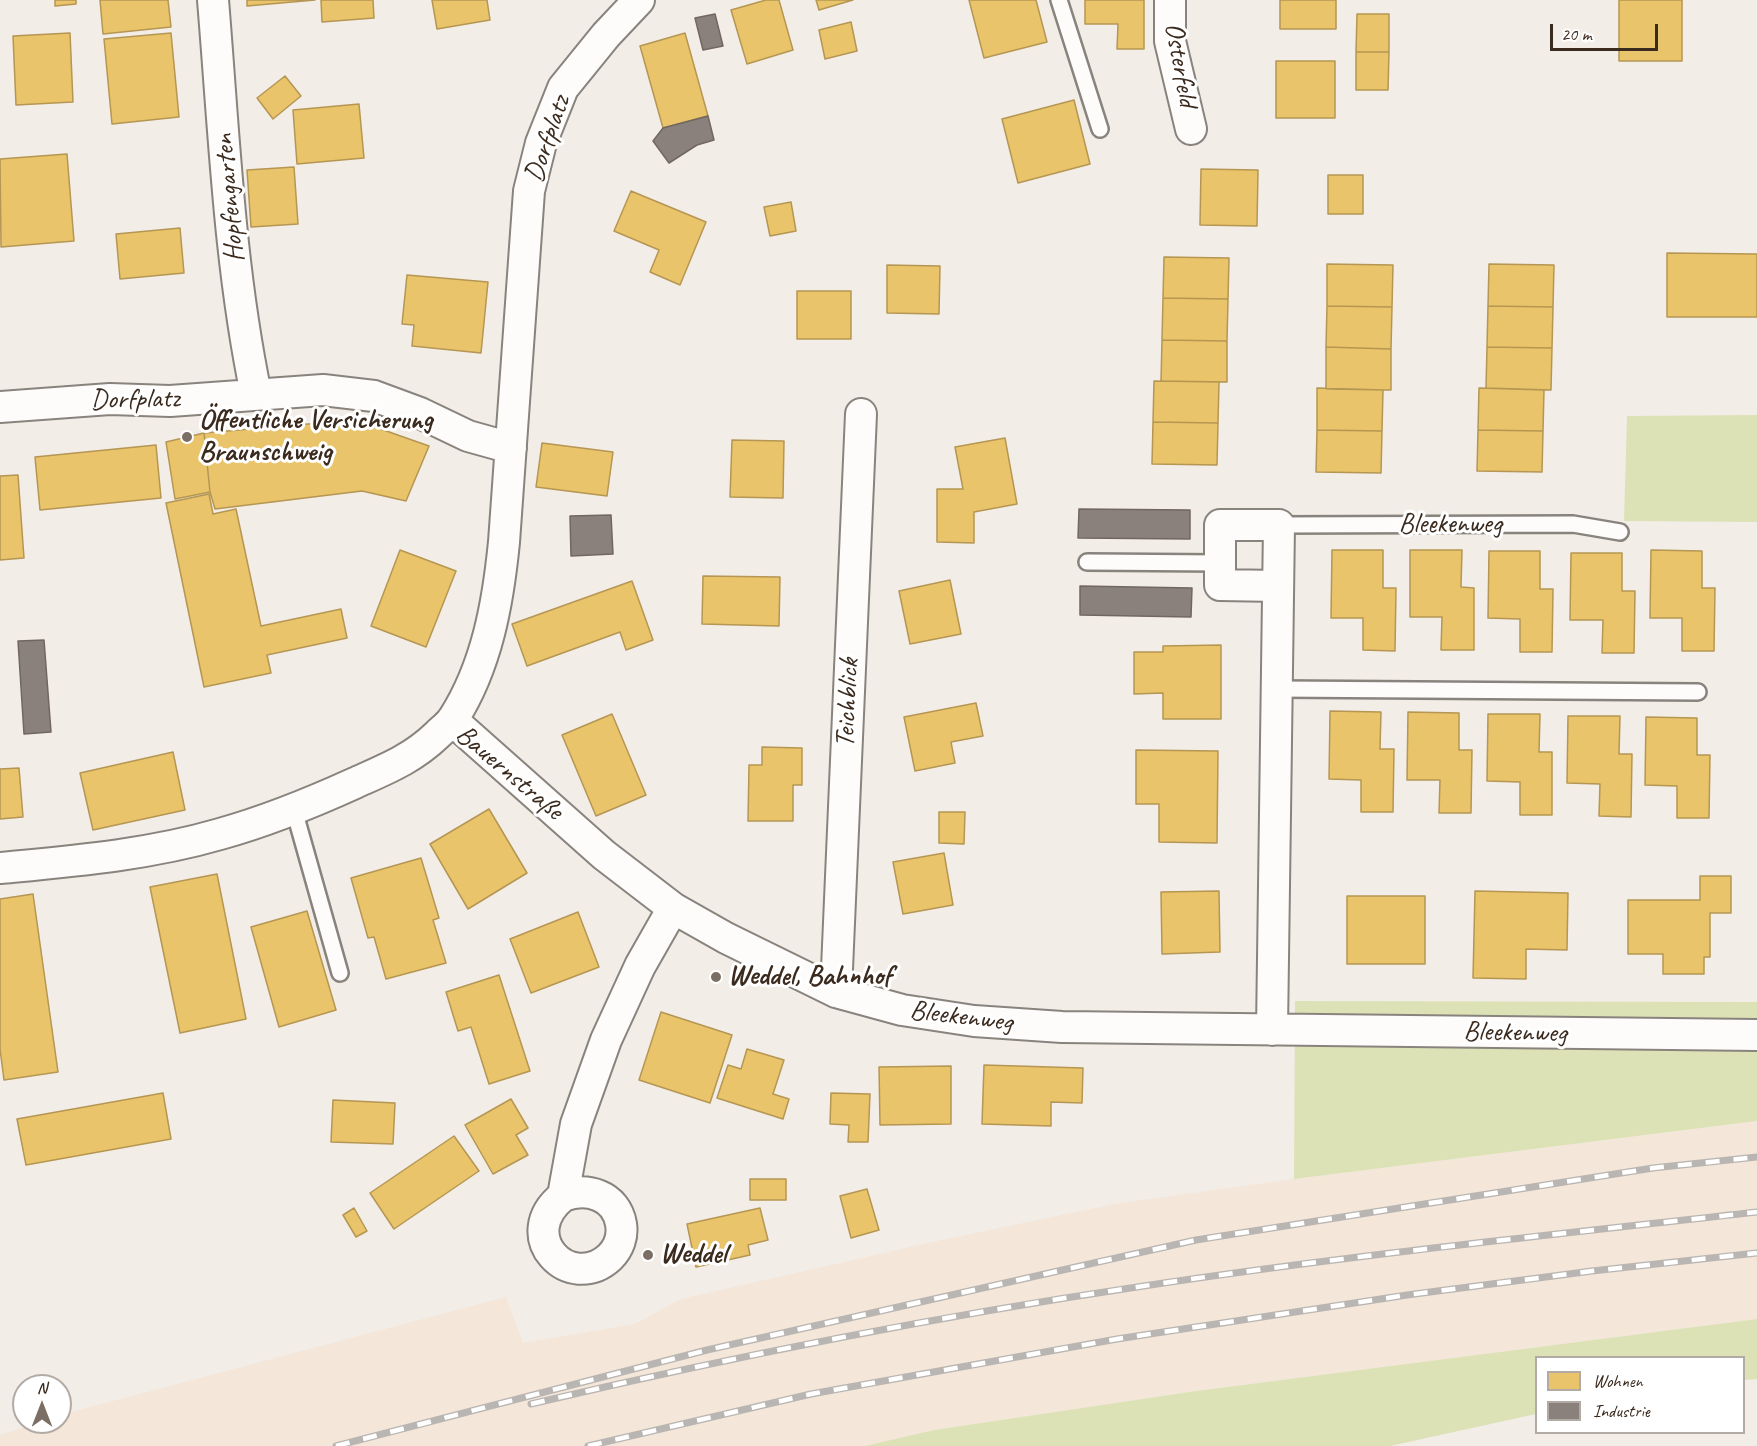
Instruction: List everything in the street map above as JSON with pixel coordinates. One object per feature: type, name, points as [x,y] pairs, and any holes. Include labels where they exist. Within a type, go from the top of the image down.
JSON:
[{"type":"street","name":"Hopfengarten","points":[[213,0],[237,280],[243,327],[256,394]]},
{"type":"street","name":"Dorfplatz","points":[[452,720],[476,675],[492,624],[499,588],[512,448],[529,191],[541,143],[563,88],[606,35],[639,0]]},
{"type":"street","name":"Osterfeld","points":[[1170,0],[1170,41],[1191,129]]},
{"type":"street","name":"Dorfplatz","points":[[0,407],[110,399],[170,400],[323,390],[374,396],[420,413],[468,436],[512,448]]},
{"type":"street","name":"Teichblick","points":[[836,992],[861,414]]},
{"type":"street","name":"Bleekenweg","points":[[1278,586],[1220,585],[1220,525],[1279,525]]},
{"type":"street","points":[[1272,1030],[1279,525]]},
{"type":"street","name":"Bauernstraße","points":[[0,868],[141,852],[218,835],[294,810],[407,760],[428,744],[452,720],[604,855],[673,908]]},
{"type":"street","name":"Bleekenweg","points":[[673,908],[726,938],[836,992],[902,1010],[974,1021],[1062,1027],[1757,1035]]},
{"type":"street","points":[[563,1196],[576,1124],[606,1040],[640,966],[673,908]]},
{"type":"lane","points":[[1059,0],[1100,129]]},
{"type":"lane","name":"Bleekenweg","points":[[1279,525],[1573,524],[1620,531]]},
{"type":"lane","points":[[1087,562],[1220,563]]},
{"type":"lane","points":[[1278,689],[1698,692]]},
{"type":"lane","points":[[294,810],[340,973]]},
{"type":"shaded area","points":[[1757,1121],[1757,1319],[1196,1391],[934,1430],[865,1446],[0,1446],[0,1435],[12,1431],[12,1434],[72,1434],[72,1412],[506,1297],[523,1343],[635,1324],[681,1299],[928,1243],[1114,1204]]},
{"type":"green space","points":[[1757,415],[1757,522],[1624,521],[1627,416]]},
{"type":"green space","points":[[1295,1001],[1757,1002],[1757,1121],[1294,1179]]},
{"type":"green space","points":[[1757,1319],[1757,1379],[1745,1380],[1745,1356],[1535,1356],[1535,1414],[1390,1446],[865,1446],[934,1430],[1196,1391]]},
{"type":"building: Wohnen","points":[[55,0],[76,0],[76,4],[55,6]]},
{"type":"building: Wohnen","points":[[100,0],[168,0],[171,27],[103,34]]},
{"type":"building: Wohnen","points":[[247,0],[315,0],[247,6]]},
{"type":"building: Wohnen","points":[[321,0],[373,0],[374,18],[322,22]]},
{"type":"building: Wohnen","points":[[432,0],[487,0],[490,20],[437,29]]},
{"type":"building: Wohnen","points":[[766,0],[779,0],[793,50],[747,64],[731,10]]},
{"type":"building: Wohnen","points":[[816,0],[853,0],[819,10]]},
{"type":"building: Wohnen","points":[[969,0],[1036,0],[1047,42],[984,58]]},
{"type":"building: Wohnen","points":[[1085,0],[1144,0],[1144,49],[1117,49],[1118,24],[1085,24]]},
{"type":"building: Wohnen","points":[[1280,0],[1336,0],[1336,29],[1280,29]]},
{"type":"building: Wohnen","points":[[1619,0],[1682,0],[1682,61],[1619,61]]},
{"type":"building: Wohnen","points":[[1357,14],[1389,14],[1389,52],[1356,52]]},
{"type":"building: Wohnen","points":[[851,22],[857,51],[825,59],[819,30]]},
{"type":"building: Wohnen","points":[[70,33],[73,102],[16,105],[13,36]]},
{"type":"building: Wohnen","points":[[171,33],[179,117],[112,124],[104,39]]},
{"type":"building: Wohnen","points":[[685,33],[708,116],[663,128],[640,46]]},
{"type":"building: Wohnen","points":[[1356,52],[1389,52],[1388,90],[1356,90]]},
{"type":"building: Wohnen","points":[[1276,61],[1335,61],[1335,118],[1276,118]]},
{"type":"building: Wohnen","points":[[285,76],[301,96],[273,119],[257,98]]},
{"type":"building: Wohnen","points":[[1074,100],[1090,164],[1018,183],[1002,119]]},
{"type":"building: Wohnen","points":[[359,104],[364,158],[297,164],[293,110]]},
{"type":"building: Wohnen","points":[[67,154],[74,241],[1,247],[0,159]]},
{"type":"building: Wohnen","points":[[294,167],[298,224],[251,227],[247,170]]},
{"type":"building: Wohnen","points":[[1201,169],[1258,170],[1257,226],[1200,225]]},
{"type":"building: Wohnen","points":[[1328,175],[1363,175],[1363,214],[1328,214]]},
{"type":"building: Wohnen","points":[[631,191],[706,222],[680,285],[650,272],[659,250],[614,231]]},
{"type":"building: Wohnen","points":[[791,202],[796,231],[770,236],[764,207]]},
{"type":"building: Wohnen","points":[[180,228],[184,273],[120,279],[116,234]]},
{"type":"building: Wohnen","points":[[1667,253],[1757,254],[1757,317],[1667,317]]},
{"type":"building: Wohnen","points":[[1164,257],[1229,258],[1228,299],[1163,298]]},
{"type":"building: Wohnen","points":[[1327,264],[1393,265],[1392,307],[1327,306]]},
{"type":"building: Wohnen","points":[[1489,264],[1554,265],[1553,307],[1488,306]]},
{"type":"building: Wohnen","points":[[887,265],[940,266],[939,314],[887,313]]},
{"type":"building: Wohnen","points":[[407,275],[488,282],[481,353],[412,346],[414,325],[402,324]]},
{"type":"building: Wohnen","points":[[797,291],[851,291],[851,339],[797,339]]},
{"type":"building: Wohnen","points":[[1163,298],[1228,299],[1227,341],[1162,340]]},
{"type":"building: Wohnen","points":[[1327,306],[1392,307],[1391,349],[1326,347]]},
{"type":"building: Wohnen","points":[[1488,306],[1553,307],[1552,348],[1487,347]]},
{"type":"building: Wohnen","points":[[1162,340],[1227,341],[1227,382],[1161,381]]},
{"type":"building: Wohnen","points":[[1326,347],[1391,349],[1391,390],[1326,389]]},
{"type":"building: Wohnen","points":[[1487,347],[1552,348],[1551,390],[1486,388]]},
{"type":"building: Wohnen","points":[[1154,381],[1219,382],[1218,423],[1153,422]]},
{"type":"building: Wohnen","points":[[1317,388],[1383,390],[1382,431],[1317,430]]},
{"type":"building: Wohnen","points":[[1479,388],[1544,390],[1543,431],[1478,430]]},
{"type":"building: Wohnen","points":[[355,420],[429,446],[406,501],[362,491],[215,509],[210,492],[204,433]]},
{"type":"building: Wohnen","points":[[1153,422],[1218,423],[1217,465],[1152,464]]},
{"type":"building: Wohnen","points":[[1317,430],[1382,431],[1381,473],[1316,472]]},
{"type":"building: Wohnen","points":[[1478,430],[1543,431],[1542,472],[1477,471]]},
{"type":"building: Wohnen","points":[[204,433],[210,492],[175,499],[166,442]]},
{"type":"building: Wohnen","points":[[1005,438],[1017,504],[974,512],[974,543],[937,542],[937,489],[963,489],[955,447]]},
{"type":"building: Wohnen","points":[[732,440],[784,441],[783,498],[730,497]]},
{"type":"building: Wohnen","points":[[542,443],[613,452],[607,496],[536,487]]},
{"type":"building: Wohnen","points":[[156,445],[161,498],[40,510],[35,457]]},
{"type":"building: Wohnen","points":[[18,475],[24,558],[0,560],[0,476]]},
{"type":"building: Wohnen","points":[[209,494],[213,514],[236,509],[261,626],[341,609],[347,638],[267,655],[271,673],[204,687],[166,503]]},
{"type":"building: Wohnen","points":[[400,550],[456,571],[426,647],[371,626]]},
{"type":"building: Wohnen","points":[[1332,550],[1383,550],[1383,588],[1396,588],[1395,651],[1363,650],[1363,618],[1331,618]]},
{"type":"building: Wohnen","points":[[1410,550],[1462,550],[1461,587],[1474,588],[1474,650],[1441,650],[1442,617],[1410,617]]},
{"type":"building: Wohnen","points":[[1651,550],[1702,551],[1702,588],[1715,588],[1714,651],[1682,651],[1682,618],[1650,618]]},
{"type":"building: Wohnen","points":[[1489,551],[1540,551],[1540,589],[1553,589],[1552,652],[1520,652],[1520,619],[1488,618]]},
{"type":"building: Wohnen","points":[[1571,553],[1622,553],[1622,591],[1635,591],[1634,653],[1602,653],[1603,620],[1570,620]]},
{"type":"building: Wohnen","points":[[703,576],[780,577],[779,626],[702,624]]},
{"type":"building: Wohnen","points":[[950,580],[961,634],[910,644],[899,591]]},
{"type":"building: Wohnen","points":[[632,581],[653,640],[626,650],[620,632],[527,666],[512,624]]},
{"type":"building: Wohnen","points":[[1221,645],[1221,719],[1163,719],[1163,693],[1134,694],[1134,652],[1163,652],[1163,646]]},
{"type":"building: Wohnen","points":[[976,703],[983,736],[951,742],[955,763],[915,771],[904,717]]},
{"type":"building: Wohnen","points":[[1330,711],[1381,712],[1380,749],[1394,749],[1393,812],[1361,812],[1361,780],[1329,779]]},
{"type":"building: Wohnen","points":[[1408,712],[1459,713],[1459,750],[1472,750],[1471,813],[1439,813],[1440,780],[1407,780]]},
{"type":"building: Wohnen","points":[[612,714],[646,795],[596,816],[562,735]]},
{"type":"building: Wohnen","points":[[1488,714],[1540,714],[1539,752],[1552,752],[1552,815],[1520,815],[1520,782],[1487,781]]},
{"type":"building: Wohnen","points":[[1568,716],[1620,716],[1619,754],[1632,754],[1631,817],[1599,816],[1600,784],[1567,783]]},
{"type":"building: Wohnen","points":[[1646,717],[1697,718],[1697,755],[1710,755],[1709,818],[1677,818],[1677,786],[1645,785]]},
{"type":"building: Wohnen","points":[[762,747],[802,748],[802,785],[793,785],[793,821],[748,821],[749,765],[762,765]]},
{"type":"building: Wohnen","points":[[1136,750],[1218,751],[1217,843],[1159,842],[1159,804],[1136,804]]},
{"type":"building: Wohnen","points":[[173,752],[185,810],[93,830],[80,773]]},
{"type":"building: Wohnen","points":[[19,768],[23,817],[0,819],[0,769]]},
{"type":"building: Wohnen","points":[[489,809],[527,873],[468,909],[430,844]]},
{"type":"building: Wohnen","points":[[939,812],[965,812],[964,844],[939,843]]},
{"type":"building: Wohnen","points":[[944,853],[953,905],[903,914],[893,862]]},
{"type":"building: Wohnen","points":[[421,858],[439,918],[433,920],[446,963],[386,979],[374,937],[368,938],[351,878]]},
{"type":"building: Wohnen","points":[[217,874],[246,1019],[180,1033],[150,887]]},
{"type":"building: Wohnen","points":[[1700,876],[1731,876],[1731,913],[1710,913],[1710,957],[1704,957],[1704,974],[1663,974],[1663,954],[1628,954],[1628,900],[1700,900]]},
{"type":"building: Wohnen","points":[[1219,891],[1220,952],[1162,954],[1161,892]]},
{"type":"building: Wohnen","points":[[1475,891],[1568,893],[1567,950],[1526,949],[1526,979],[1473,978]]},
{"type":"building: Wohnen","points":[[33,894],[58,1072],[4,1080],[0,1049],[0,899]]},
{"type":"building: Wohnen","points":[[1347,896],[1425,896],[1425,964],[1347,964]]},
{"type":"building: Wohnen","points":[[307,911],[336,1010],[279,1027],[251,927]]},
{"type":"building: Wohnen","points":[[578,912],[599,967],[531,993],[510,939]]},
{"type":"building: Wohnen","points":[[499,975],[530,1071],[489,1084],[471,1027],[458,1031],[446,992]]},
{"type":"building: Wohnen","points":[[661,1012],[732,1035],[710,1103],[639,1080]]},
{"type":"building: Wohnen","points":[[747,1049],[784,1060],[773,1094],[789,1099],[783,1119],[717,1098],[728,1065],[741,1069]]},
{"type":"building: Wohnen","points":[[984,1065],[1083,1068],[1082,1103],[1051,1102],[1051,1126],[982,1124]]},
{"type":"building: Wohnen","points":[[951,1066],[951,1124],[880,1125],[879,1067]]},
{"type":"building: Wohnen","points":[[163,1093],[171,1139],[26,1165],[17,1119]]},
{"type":"building: Wohnen","points":[[831,1093],[870,1094],[868,1142],[848,1142],[849,1125],[830,1124]]},
{"type":"building: Wohnen","points":[[511,1099],[528,1128],[516,1135],[528,1155],[493,1174],[465,1125]]},
{"type":"building: Wohnen","points":[[333,1100],[395,1103],[393,1144],[331,1142]]},
{"type":"building: Wohnen","points":[[454,1136],[479,1171],[394,1229],[370,1193]]},
{"type":"building: Wohnen","points":[[750,1179],[786,1179],[786,1200],[750,1200]]},
{"type":"building: Wohnen","points":[[867,1189],[879,1230],[851,1238],[840,1196]]},
{"type":"building: Wohnen","points":[[354,1208],[367,1231],[356,1237],[343,1215]]},
{"type":"building: Wohnen","points":[[760,1208],[768,1240],[748,1245],[750,1255],[696,1267],[687,1224]]},
{"type":"building: Industrie","points":[[715,14],[723,46],[703,50],[695,18]]},
{"type":"building: Industrie","points":[[708,116],[714,140],[697,145],[669,163],[653,141],[663,128]]},
{"type":"building: Industrie","points":[[1079,509],[1190,510],[1190,539],[1078,538]]},
{"type":"building: Industrie","points":[[611,515],[613,554],[571,556],[570,516]]},
{"type":"building: Industrie","points":[[1080,586],[1192,588],[1191,617],[1080,615]]},
{"type":"building: Industrie","points":[[44,640],[51,732],[24,734],[18,641]]},
{"type":"railway","points":[[336,1446],[707,1350],[1196,1240],[1653,1168],[1757,1157]]},
{"type":"railway","points":[[531,1404],[833,1339],[1061,1299],[1369,1256],[1757,1212]]},
{"type":"railway","points":[[588,1446],[811,1394],[1117,1339],[1407,1295],[1757,1253]]},
{"type":"place","name":"Öffentliche Versicherung Braunschweig","points":[[187,437]]},
{"type":"place","name":"Weddel, Bahnhof","points":[[716,977]]},
{"type":"place","name":"Weddel","points":[[648,1255]]}]
